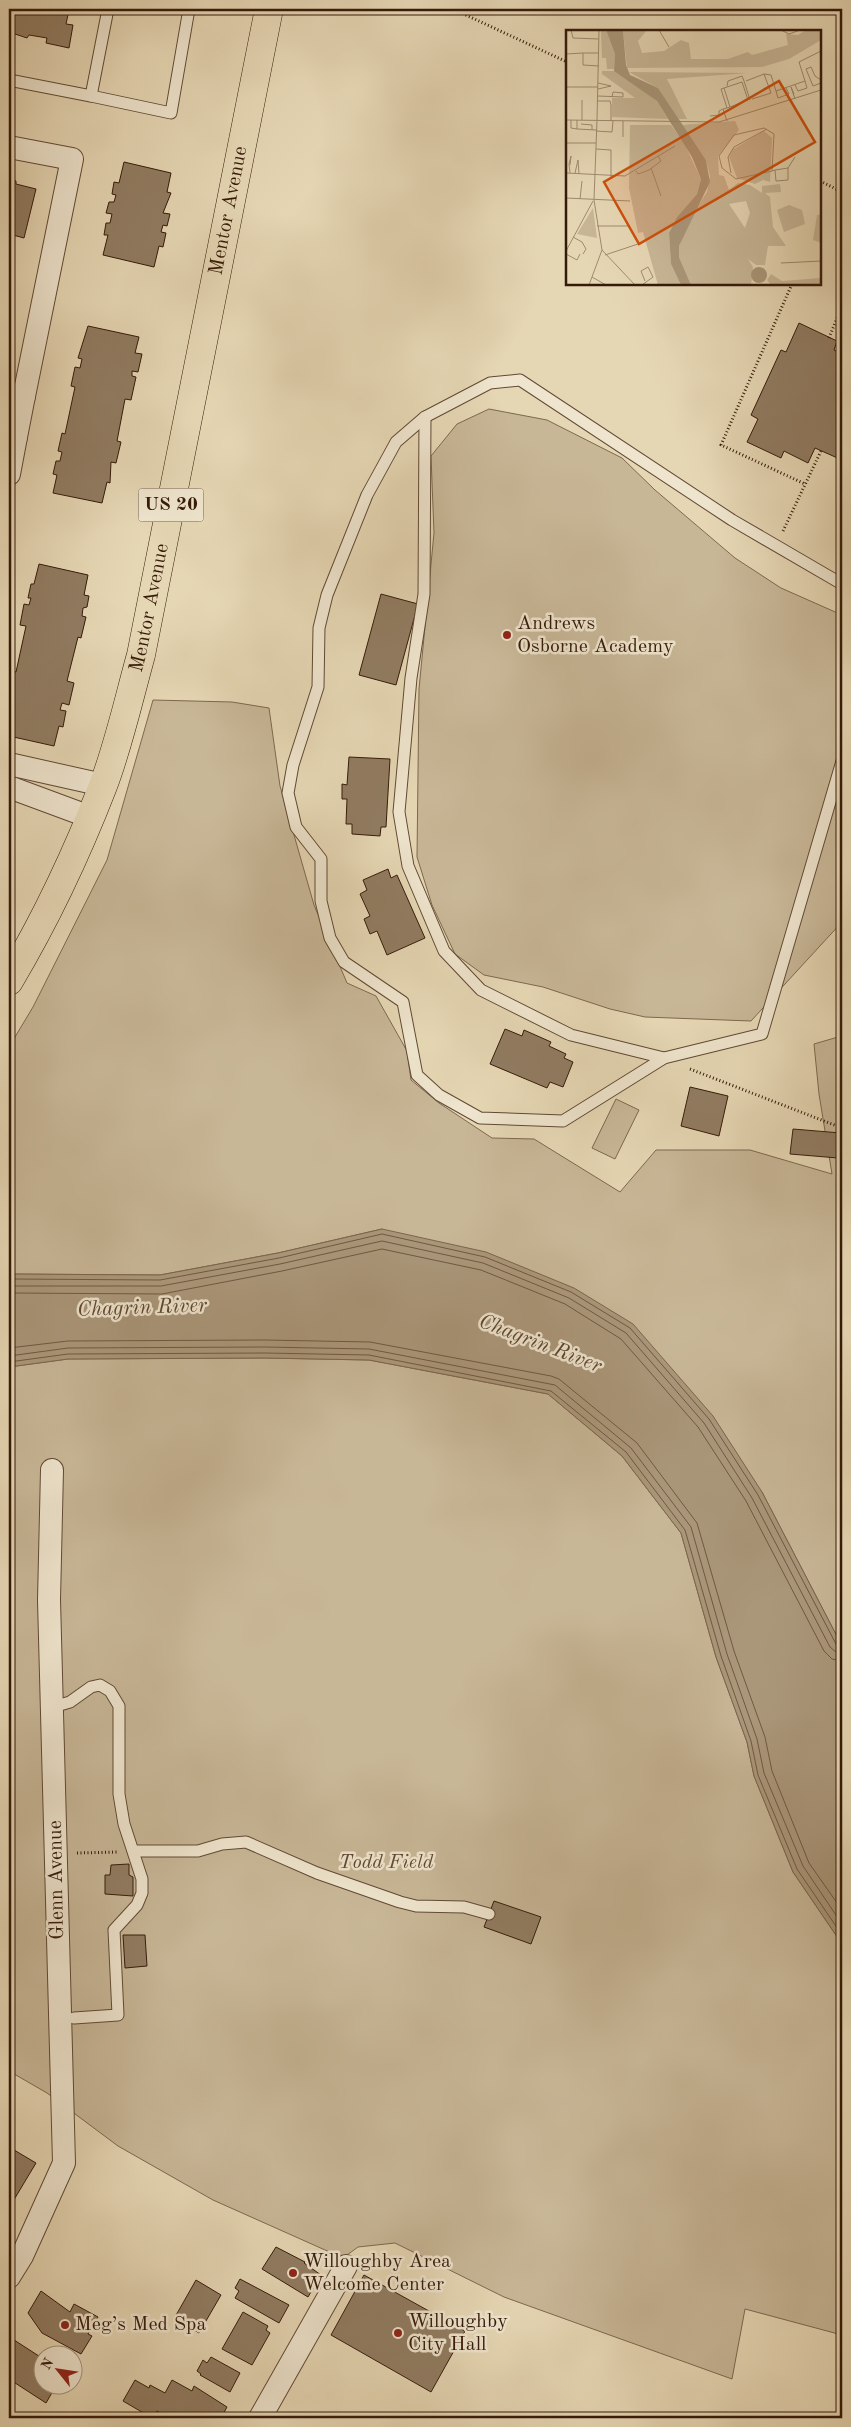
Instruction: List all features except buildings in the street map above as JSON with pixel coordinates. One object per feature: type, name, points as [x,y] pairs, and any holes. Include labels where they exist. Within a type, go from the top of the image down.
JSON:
[{"type":"main road","name":"Mentor Avenue","points":[[9,980],[53,899],[103,785],[141,655],[269,9]]},
{"type":"street","points":[[9,147],[72,160],[17,395],[9,474]]},
{"type":"street","points":[[9,764],[103,785]]},
{"type":"street","points":[[9,787],[90,817]]},
{"type":"street","name":"Glenn Avenue","points":[[9,2277],[22,2256],[64,2163],[49,1600],[52,1470]]},
{"type":"street","points":[[260,2418],[346,2266]]},
{"type":"lane","points":[[91,96],[108,9]]},
{"type":"lane","points":[[9,80],[171,113],[189,9]]},
{"type":"lane","points":[[842,584],[732,520],[520,380],[490,382],[425,417],[396,442],[371,488],[327,595],[319,628],[318,687],[288,793],[296,827],[321,859],[321,901],[330,938],[344,962],[403,1002],[417,1074],[438,1095],[480,1118],[563,1121],[664,1058],[762,1034],[842,761]]},
{"type":"lane","points":[[425,417],[424,594],[411,678],[399,812],[408,866],[444,951],[481,990],[571,1035],[664,1058]]},
{"type":"lane","points":[[53,1707],[70,1702],[90,1687],[100,1685],[110,1691],[119,1706],[120,1794],[124,1824],[142,1879],[142,1893],[137,1905],[114,1930],[118,2015],[74,2018]]},
{"type":"lane","points":[[134,1851],[198,1851],[222,1844],[246,1842],[317,1873],[400,1902],[416,1906],[464,1906],[489,1914]]},
{"type":"path","points":[[453,9],[566,62]]},
{"type":"path","points":[[821,182],[842,192]]},
{"type":"path","points":[[792,285],[721,445],[806,484]]},
{"type":"path","points":[[829,338],[842,306]]},
{"type":"path","points":[[776,546],[821,451]]},
{"type":"path","points":[[664,1058],[842,1128]]},
{"type":"path","points":[[56,1854],[134,1851]]},
{"type":"green space","points":[[489,409],[547,420],[622,458],[655,490],[735,558],[781,588],[842,615],[842,922],[751,1021],[645,1017],[610,1009],[543,987],[484,975],[455,954],[432,905],[417,857],[419,689],[434,533],[431,456],[457,424]]},
{"type":"green space","points":[[153,700],[232,702],[269,708],[280,786],[314,905],[347,983],[376,996],[407,1051],[411,1080],[439,1103],[492,1138],[534,1139],[620,1192],[656,1150],[750,1150],[832,1174],[819,1094],[814,1044],[838,1037],[842,1032],[842,1646],[762,1492],[382,1229],[278,1253],[160,1275],[9,1274],[9,1047],[33,1007],[107,860]]},
{"type":"green space","points":[[616,1099],[639,1110],[615,1159],[592,1148]]},
{"type":"green space","name":"Todd Field","points":[[265,1358],[369,1360],[548,1394],[622,1456],[681,1533],[716,1657],[747,1742],[754,1776],[793,1872],[842,1944],[842,2335],[745,2309],[732,2379],[504,2297],[395,2243],[358,2247],[343,2258],[213,2200],[118,2146],[47,2093],[9,2071],[9,1367],[68,1359]]},
{"type":"water","name":"Chagrin River","points":[[382,1229],[486,1252],[574,1288],[633,1324],[713,1416],[762,1492],[842,1646],[842,1944],[793,1872],[754,1776],[747,1742],[716,1657],[681,1533],[622,1456],[548,1394],[369,1360],[265,1358],[68,1359],[9,1367],[9,1274],[160,1275],[278,1253]]},
{"type":"place","name":"Andrews Osborne Academy","points":[[507,635]]},
{"type":"place","name":"Willoughby Area Welcome Center","points":[[293,2273]]},
{"type":"place","name":"Meg’s Med Spa","points":[[65,2325]]},
{"type":"place","name":"Willoughby City Hall","points":[[398,2333]]}]
